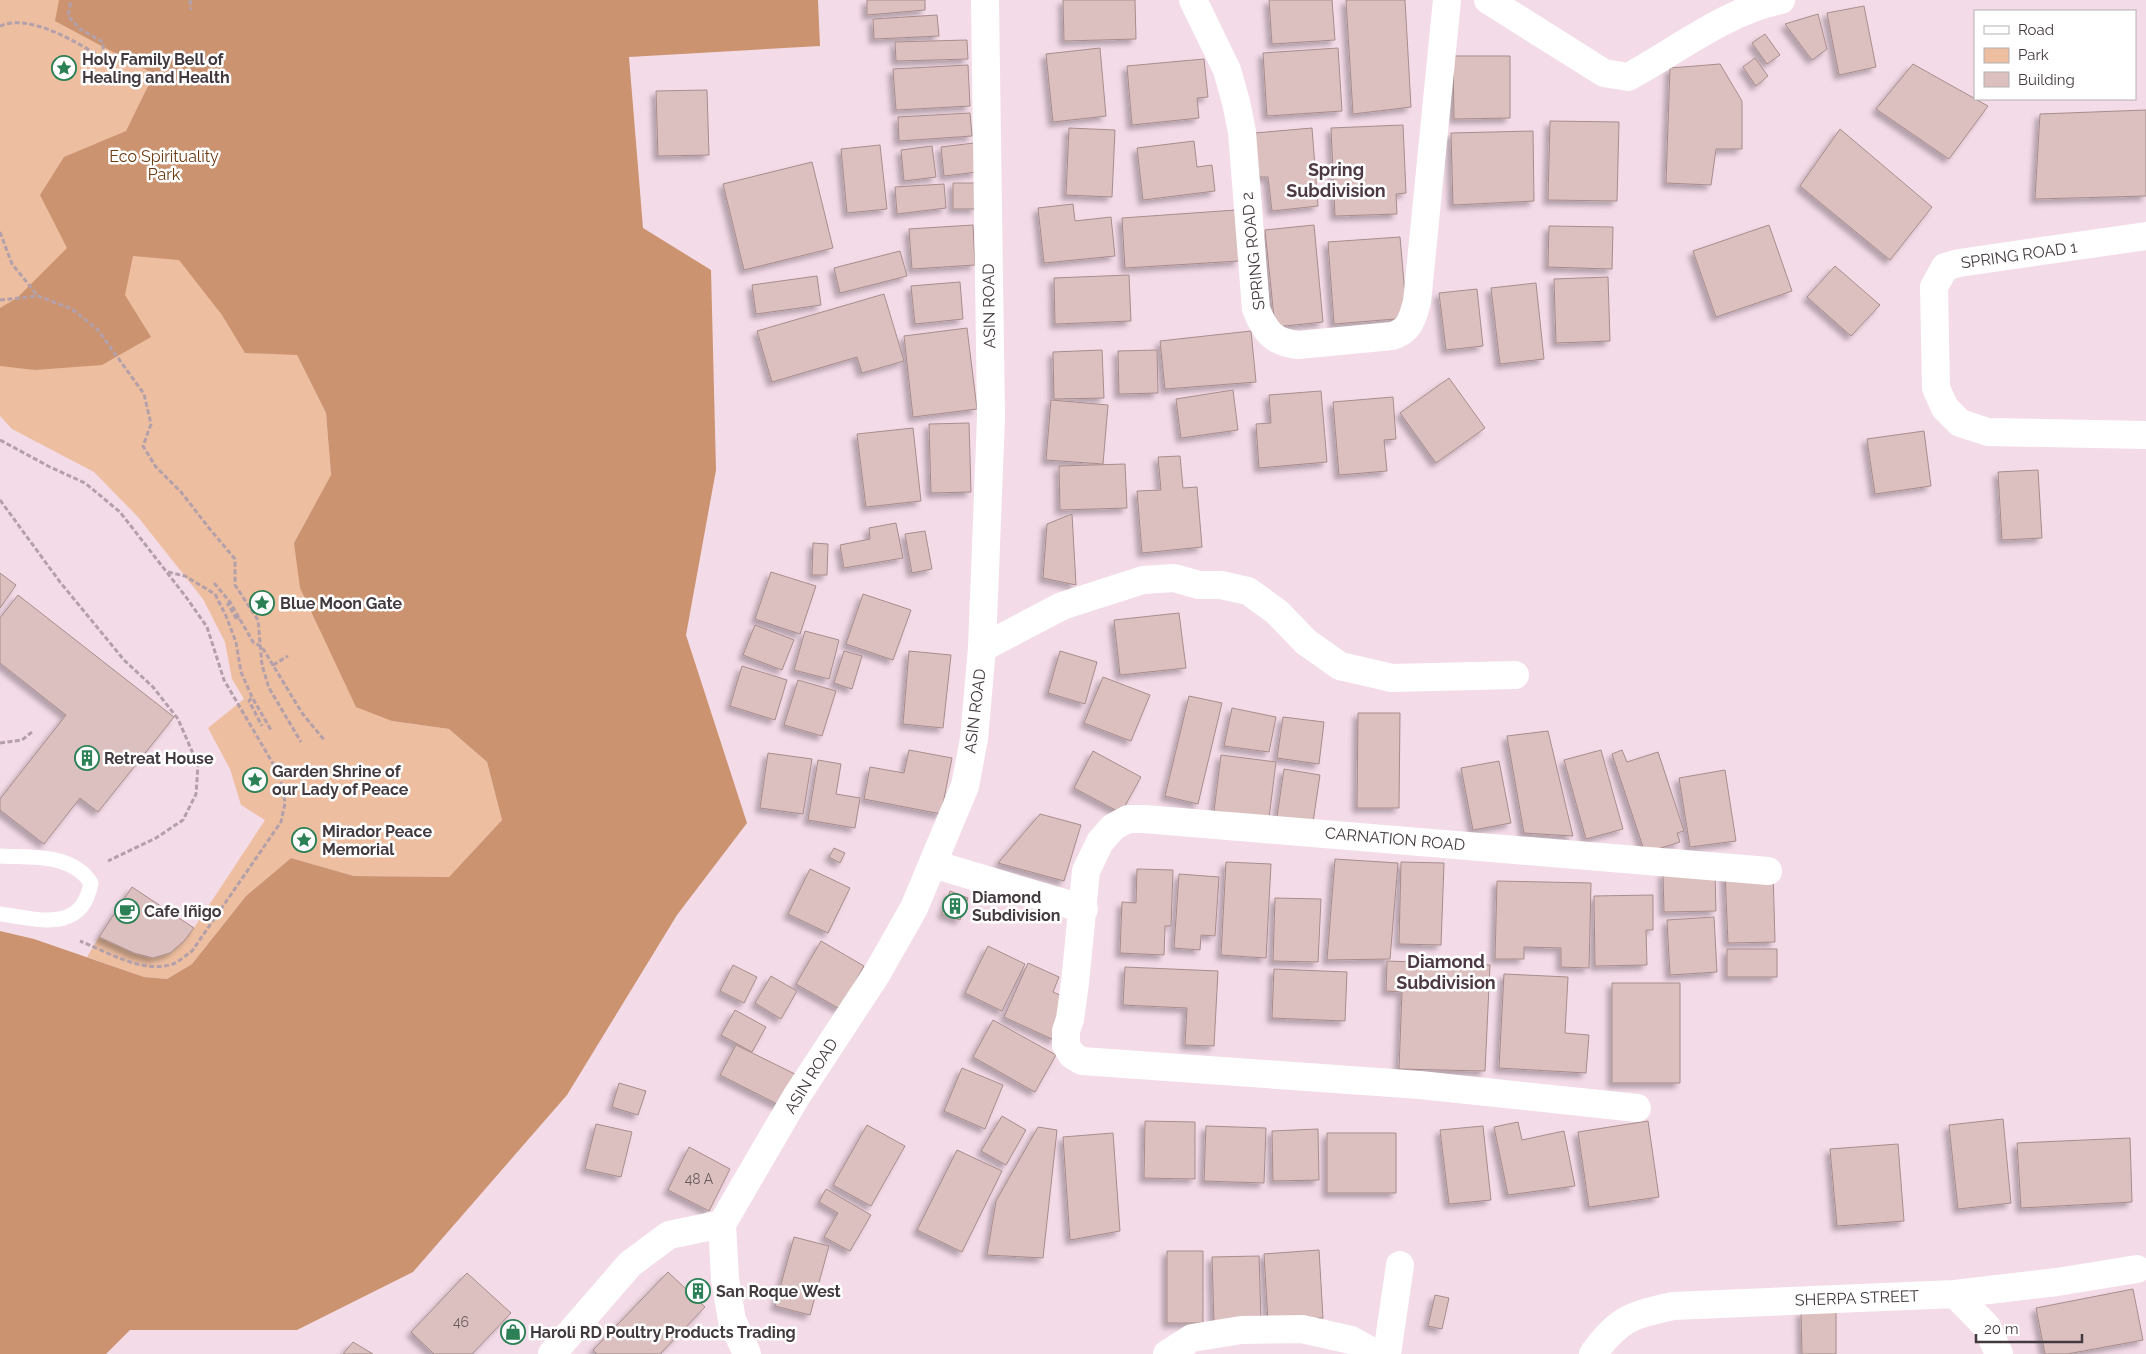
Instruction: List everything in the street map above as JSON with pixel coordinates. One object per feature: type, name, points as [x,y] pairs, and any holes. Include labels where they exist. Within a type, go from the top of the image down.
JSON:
[{"type":"street","name":"ASIN ROAD","points":[[722,1224],[796,1097],[876,974],[914,908],[965,786],[974,739],[982,648],[991,417],[985,0]]},
{"type":"street","name":"SPRING ROAD 2","points":[[1193,0],[1227,70],[1236,102],[1242,132],[1256,309],[1264,328],[1271,335],[1286,344],[1298,345],[1392,336],[1402,333],[1410,325],[1417,302],[1447,0]]},
{"type":"street","points":[[1488,0],[1604,72],[1628,77],[1704,31],[1738,15],[1781,0]]},
{"type":"street","name":"SPRING ROAD 1","points":[[2146,236],[1959,263],[1945,267],[1934,288],[1936,388],[1945,408],[1960,423],[1988,432],[2146,434]]},
{"type":"street","points":[[982,648],[1062,606],[1143,580],[1174,578],[1199,585],[1221,585],[1248,591],[1277,612],[1306,642],[1340,666],[1392,678],[1515,675]]},
{"type":"street","name":"CARNATION ROAD","points":[[1636,1108],[1420,1084],[1082,1061],[1072,1055],[1066,1045],[1066,1031],[1070,1019],[1084,909],[1086,871],[1100,842],[1112,827],[1128,820],[1179,821],[1768,871]]},
{"type":"street","points":[[933,864],[1084,909]]},
{"type":"street","points":[[552,1354],[630,1264],[669,1235],[722,1224],[725,1279],[732,1320],[747,1354]]},
{"type":"street","points":[[1387,1354],[1400,1265]]},
{"type":"street","name":"SHERPA STREET","points":[[1593,1354],[1608,1334],[1635,1314],[1673,1306],[1955,1294],[2057,1282],[2136,1269]]},
{"type":"street","points":[[1955,1294],[1987,1327],[1999,1354]]},
{"type":"street","points":[[1167,1354],[1192,1338],[1241,1330],[1302,1329],[1351,1340],[1376,1354]]},
{"type":"lane","points":[[0,856],[56,859],[84,872],[91,883],[88,897],[74,914],[62,920],[39,920],[0,914]]},
{"type":"path","points":[[0,26],[24,23],[64,35],[103,58],[103,42],[80,29],[68,16],[72,0]]},
{"type":"path","points":[[190,0],[191,10]]},
{"type":"path","points":[[0,232],[12,264],[38,296]]},
{"type":"path","points":[[0,300],[38,296],[72,309],[98,330],[144,394],[151,424],[143,446],[156,467],[182,492],[235,559],[235,585],[258,620],[262,647],[262,665],[269,688],[301,742]]},
{"type":"path","points":[[0,440],[50,467],[85,483],[120,512],[167,572],[206,627],[224,680],[276,767],[284,787],[285,803],[281,822],[192,951],[174,964],[153,968],[129,961],[93,946]]},
{"type":"path","points":[[0,500],[60,582],[124,660],[153,687],[178,719],[198,765],[196,794],[183,820],[156,838],[84,872]]},
{"type":"path","points":[[167,572],[185,576],[214,594],[226,616],[236,642],[241,672],[252,697],[271,730]]},
{"type":"path","points":[[214,582],[230,602],[253,642],[262,647],[302,713],[325,741]]},
{"type":"path","points":[[230,602],[228,604],[237,620],[240,618]]},
{"type":"path","points":[[226,616],[232,612]]},
{"type":"path","points":[[273,666],[288,656]]},
{"type":"path","points":[[252,697],[250,701],[262,726],[266,720]]},
{"type":"path","points":[[249,720],[256,714]]},
{"type":"path","points":[[0,743],[22,740],[32,732]]},
{"type":"green space","name":"Eco Spirituality Park","points":[[0,0],[339,0],[297,355],[326,413],[331,476],[294,543],[392,721],[449,729],[487,762],[502,820],[449,877],[354,876],[291,858],[246,896],[192,964],[167,979],[144,977],[87,957],[99,937],[134,953],[153,958],[170,953],[194,928],[265,820],[241,805],[230,769],[208,728],[244,699],[232,679],[225,642],[203,599],[138,517],[94,472],[12,429],[0,416]]},
{"type":"green space","points":[[59,0],[818,0],[820,46],[629,57],[643,228],[711,270],[716,470],[686,635],[747,823],[677,915],[567,1095],[413,1272],[297,1330],[130,1330],[106,1354],[0,1354],[0,931],[34,939],[144,977],[167,979],[192,964],[246,896],[291,858],[354,876],[449,877],[502,820],[487,762],[449,729],[392,721],[356,707],[300,588],[294,543],[331,475],[326,413],[297,355],[245,353],[222,315],[179,260],[133,256],[125,295],[151,337],[102,365],[35,370],[0,366],[0,308],[17,298],[67,248],[40,195],[64,157],[126,131],[154,74],[55,21]]},
{"type":"building","points":[[867,0],[925,0],[925,10],[867,15]]},
{"type":"building","points":[[1063,0],[1135,0],[1136,39],[1064,41]]},
{"type":"building","points":[[1269,0],[1332,0],[1335,40],[1272,44]]},
{"type":"building","points":[[1346,0],[1405,0],[1411,107],[1353,114]]},
{"type":"building","points":[[1864,6],[1876,67],[1839,75],[1827,13]]},
{"type":"building","points":[[1818,14],[1827,49],[1812,60],[1785,24]]},
{"type":"building","points":[[937,15],[939,36],[874,39],[873,19]]},
{"type":"building","points":[[1765,34],[1780,55],[1767,64],[1752,43]]},
{"type":"building","points":[[967,40],[968,59],[896,61],[895,42]]},
{"type":"building","points":[[1100,48],[1106,116],[1053,122],[1046,54]]},
{"type":"building","points":[[1338,48],[1342,111],[1267,116],[1263,53]]},
{"type":"building","points":[[1453,56],[1510,56],[1510,118],[1454,119]]},
{"type":"building","points":[[1755,58],[1768,76],[1756,86],[1743,67]]},
{"type":"building","points":[[1204,59],[1208,97],[1197,98],[1199,118],[1132,125],[1127,66]]},
{"type":"building","points":[[1720,64],[1742,101],[1742,149],[1716,149],[1711,185],[1666,183],[1670,68]]},
{"type":"building","points":[[1913,64],[1974,98],[1974,100],[1988,106],[1949,159],[1876,109]]},
{"type":"building","points":[[968,65],[970,106],[896,110],[893,69]]},
{"type":"building","points":[[707,90],[709,155],[658,156],[656,91]]},
{"type":"building","points":[[2146,110],[2146,196],[2035,199],[2040,114]]},
{"type":"building","points":[[970,113],[972,136],[899,141],[898,117]]},
{"type":"building","points":[[1550,121],[1619,122],[1617,201],[1548,200]]},
{"type":"building","points":[[1403,125],[1406,193],[1396,194],[1397,214],[1335,216],[1331,128]]},
{"type":"building","points":[[1069,128],[1115,130],[1112,197],[1066,195]]},
{"type":"building","points":[[1312,128],[1318,206],[1272,211],[1268,177],[1259,177],[1255,133]]},
{"type":"building","points":[[1840,129],[1932,207],[1890,260],[1800,186]]},
{"type":"building","points":[[1533,131],[1534,201],[1453,205],[1451,133]]},
{"type":"building","points":[[1194,141],[1197,167],[1212,165],[1215,191],[1143,200],[1137,148]]},
{"type":"building","points":[[974,143],[977,172],[944,176],[941,147]]},
{"type":"building","points":[[880,145],[887,209],[847,213],[841,149]]},
{"type":"building","points":[[932,146],[936,177],[904,181],[901,150]]},
{"type":"building","points":[[812,162],[833,248],[744,270],[723,184]]},
{"type":"building","points":[[953,183],[976,183],[976,209],[953,209]]},
{"type":"building","points":[[944,184],[946,208],[897,214],[895,187]]},
{"type":"building","points":[[1073,204],[1075,221],[1111,217],[1115,256],[1044,263],[1038,208]]},
{"type":"building","points":[[1236,210],[1239,261],[1125,268],[1122,218]]},
{"type":"building","points":[[973,225],[975,265],[912,269],[909,229]]},
{"type":"building","points":[[1314,225],[1323,322],[1275,327],[1265,230]]},
{"type":"building","points":[[1769,225],[1792,291],[1716,317],[1693,251]]},
{"type":"building","points":[[1549,226],[1613,227],[1612,269],[1548,267]]},
{"type":"building","points":[[1400,237],[1407,318],[1334,324],[1328,242]]},
{"type":"building","points":[[900,251],[907,276],[840,293],[834,268]]},
{"type":"building","points":[[1835,266],[1880,305],[1851,336],[1807,297]]},
{"type":"building","points":[[1129,275],[1131,321],[1055,324],[1054,278]]},
{"type":"building","points":[[817,276],[821,305],[756,314],[752,285]]},
{"type":"building","points":[[1608,277],[1610,341],[1556,343],[1554,279]]},
{"type":"building","points":[[960,282],[963,319],[915,324],[911,286]]},
{"type":"building","points":[[1536,283],[1544,359],[1500,364],[1491,288]]},
{"type":"building","points":[[1477,289],[1483,346],[1446,350],[1439,293]]},
{"type":"building","points":[[884,294],[904,361],[862,373],[857,357],[772,382],[757,331]]},
{"type":"building","points":[[967,328],[977,409],[913,417],[904,336]]},
{"type":"building","points":[[1251,331],[1256,382],[1165,389],[1160,341]]},
{"type":"building","points":[[1102,350],[1104,398],[1054,399],[1053,352]]},
{"type":"building","points":[[1157,350],[1158,393],[1119,394],[1118,351]]},
{"type":"building","points":[[1449,378],[1485,428],[1436,463],[1400,413]]},
{"type":"building","points":[[1233,390],[1238,430],[1181,438],[1176,399]]},
{"type":"building","points":[[1321,391],[1327,462],[1259,468],[1256,424],[1271,423],[1269,395]]},
{"type":"building","points":[[1393,397],[1396,439],[1384,440],[1387,471],[1339,475],[1333,402]]},
{"type":"building","points":[[1051,400],[1108,405],[1103,464],[1046,460]]},
{"type":"building","points":[[969,423],[971,492],[931,493],[929,424]]},
{"type":"building","points":[[913,428],[921,501],[866,507],[857,434]]},
{"type":"building","points":[[1924,431],[1931,486],[1875,494],[1867,439]]},
{"type":"building","points":[[1180,456],[1183,488],[1197,487],[1202,547],[1142,553],[1137,491],[1161,490],[1158,457]]},
{"type":"building","points":[[1125,464],[1127,508],[1060,510],[1059,466]]},
{"type":"building","points":[[2038,470],[2042,538],[2002,540],[1998,472]]},
{"type":"building","points":[[1072,514],[1076,585],[1043,578],[1047,524]]},
{"type":"building","points":[[896,523],[903,558],[844,568],[840,545],[870,539],[869,528]]},
{"type":"building","points":[[925,531],[932,569],[912,573],[905,534]]},
{"type":"building","points":[[813,543],[828,544],[827,575],[812,575]]},
{"type":"building","points":[[771,572],[816,586],[800,634],[755,619]]},
{"type":"building","points":[[0,573],[16,585],[0,608]]},
{"type":"building","points":[[863,594],[911,610],[893,660],[846,644]]},
{"type":"building","name":"Retreat House","points":[[18,595],[174,717],[98,812],[80,798],[44,844],[0,810],[0,799],[66,715],[0,663],[0,618]]},
{"type":"building","points":[[1179,613],[1186,668],[1120,675],[1114,620]]},
{"type":"building","points":[[755,625],[794,640],[782,670],[743,655]]},
{"type":"building","points":[[805,631],[839,640],[829,679],[794,670]]},
{"type":"building","points":[[844,651],[862,656],[852,689],[834,683]]},
{"type":"building","points":[[909,651],[951,655],[943,728],[903,724]]},
{"type":"building","points":[[1060,651],[1097,662],[1085,704],[1048,693]]},
{"type":"building","points":[[742,666],[787,680],[775,720],[730,706]]},
{"type":"building","points":[[1103,677],[1150,695],[1131,741],[1084,723]]},
{"type":"building","points":[[798,680],[836,691],[822,736],[784,725]]},
{"type":"building","points":[[1189,696],[1222,703],[1198,804],[1165,796]]},
{"type":"building","points":[[1232,708],[1276,717],[1269,752],[1224,746]]},
{"type":"building","points":[[1358,713],[1400,713],[1399,808],[1357,808]]},
{"type":"building","points":[[1283,717],[1324,722],[1319,764],[1277,758]]},
{"type":"building","points":[[1548,731],[1573,836],[1524,833],[1507,736]]},
{"type":"building","points":[[909,750],[952,758],[941,814],[864,799],[870,767],[904,773]]},
{"type":"building","points":[[1601,750],[1623,829],[1586,839],[1564,760]]},
{"type":"building","points":[[1622,750],[1627,762],[1658,752],[1684,831],[1677,833],[1680,842],[1645,853],[1612,754]]},
{"type":"building","points":[[1093,751],[1141,777],[1121,813],[1074,788]]},
{"type":"building","points":[[768,753],[812,759],[803,814],[760,808]]},
{"type":"building","points":[[1221,755],[1276,762],[1269,818],[1214,811]]},
{"type":"building","points":[[818,760],[841,764],[836,794],[860,798],[855,828],[808,820]]},
{"type":"building","points":[[1499,761],[1511,823],[1473,830],[1461,768]]},
{"type":"building","points":[[1284,769],[1320,775],[1313,822],[1277,817]]},
{"type":"building","points":[[1725,770],[1736,841],[1690,847],[1679,778]]},
{"type":"building","points":[[1040,814],[1081,825],[1064,881],[998,863]]},
{"type":"building","points":[[834,848],[845,853],[840,863],[829,857]]},
{"type":"building","points":[[1335,859],[1398,863],[1390,959],[1327,960]]},
{"type":"building","points":[[1226,862],[1271,864],[1266,958],[1221,955]]},
{"type":"building","points":[[1401,862],[1444,863],[1441,945],[1399,944]]},
{"type":"building","points":[[810,869],[850,888],[828,933],[788,914]]},
{"type":"building","points":[[1137,869],[1173,870],[1171,926],[1165,926],[1164,955],[1120,953],[1122,902],[1136,903]]},
{"type":"building","points":[[1773,871],[1775,942],[1728,943],[1725,872]]},
{"type":"building","points":[[1715,872],[1716,911],[1664,912],[1663,873]]},
{"type":"building","points":[[1179,874],[1219,877],[1215,936],[1201,935],[1200,950],[1174,948]]},
{"type":"building","points":[[1497,881],[1591,883],[1589,968],[1561,967],[1561,948],[1524,947],[1524,959],[1495,959]]},
{"type":"building","points":[[132,887],[194,928],[184,941],[170,953],[153,958],[134,953],[99,937]]},
{"type":"building","name":"Diamond Subdivision","points":[[950,891],[968,898],[960,920],[942,914]]},
{"type":"building","points":[[1653,895],[1653,930],[1646,930],[1647,965],[1595,966],[1594,896]]},
{"type":"building","points":[[1275,898],[1321,899],[1318,962],[1273,961]]},
{"type":"building","points":[[1714,917],[1717,972],[1670,975],[1667,920]]},
{"type":"building","points":[[821,941],[864,966],[840,1009],[796,984]]},
{"type":"building","points":[[988,946],[1025,964],[1002,1011],[965,993]]},
{"type":"building","points":[[1727,949],[1777,949],[1777,977],[1727,977]]},
{"type":"building","points":[[1387,961],[1490,965],[1485,1071],[1399,1069],[1402,992],[1386,991]]},
{"type":"building","points":[[1028,963],[1059,977],[1053,992],[1072,1000],[1054,1040],[1004,1017]]},
{"type":"building","points":[[733,965],[757,977],[744,1003],[720,991]]},
{"type":"building","points":[[1125,967],[1218,971],[1214,1046],[1185,1045],[1187,1008],[1123,1005]]},
{"type":"building","points":[[1274,969],[1347,972],[1345,1021],[1272,1018]]},
{"type":"building","points":[[1504,974],[1568,977],[1565,1033],[1589,1035],[1586,1073],[1499,1068]]},
{"type":"building","points":[[771,976],[797,991],[781,1019],[755,1003]]},
{"type":"building","points":[[1612,983],[1680,983],[1680,1083],[1612,1083]]},
{"type":"building","points":[[735,1010],[766,1027],[752,1052],[721,1035]]},
{"type":"building","points":[[993,1020],[1056,1055],[1035,1092],[973,1057]]},
{"type":"building","points":[[736,1045],[797,1075],[781,1106],[720,1075]]},
{"type":"building","points":[[962,1068],[1003,1085],[985,1129],[944,1111]]},
{"type":"building","points":[[619,1083],[646,1091],[638,1115],[612,1107]]},
{"type":"building","points":[[1002,1116],[1026,1130],[1006,1165],[981,1151]]},
{"type":"building","points":[[2003,1119],[2011,1203],[1958,1209],[1949,1125]]},
{"type":"building","points":[[1145,1121],[1195,1122],[1195,1179],[1144,1178]]},
{"type":"building","points":[[1648,1121],[1659,1197],[1589,1207],[1578,1132]]},
{"type":"building","points":[[1518,1122],[1522,1140],[1564,1131],[1575,1186],[1508,1195],[1494,1127]]},
{"type":"building","points":[[596,1124],[632,1132],[621,1177],[585,1169]]},
{"type":"building","points":[[867,1125],[905,1146],[871,1206],[833,1185]]},
{"type":"building","points":[[1206,1126],[1266,1128],[1264,1183],[1204,1181]]},
{"type":"building","points":[[1483,1126],[1491,1200],[1449,1204],[1440,1130]]},
{"type":"building","points":[[1038,1127],[1057,1130],[1043,1258],[987,1255],[996,1201]]},
{"type":"building","points":[[1318,1129],[1319,1180],[1273,1181],[1272,1131]]},
{"type":"building","points":[[1113,1133],[1120,1231],[1070,1240],[1063,1137]]},
{"type":"building","points":[[1327,1133],[1396,1133],[1396,1193],[1327,1193]]},
{"type":"building","points":[[2130,1138],[2132,1202],[2021,1208],[2017,1143]]},
{"type":"building","points":[[1898,1144],[1904,1221],[1837,1226],[1830,1149]]},
{"type":"building","points":[[689,1147],[730,1169],[709,1211],[668,1190]]},
{"type":"building","points":[[957,1150],[1002,1171],[962,1252],[917,1230]]},
{"type":"building","points":[[826,1189],[871,1215],[850,1251],[824,1237],[838,1213],[819,1202]]},
{"type":"building","points":[[794,1237],[829,1246],[810,1315],[775,1306]]},
{"type":"building","points":[[1319,1250],[1323,1318],[1268,1321],[1264,1254]]},
{"type":"building","points":[[1167,1251],[1203,1251],[1203,1323],[1167,1323]]},
{"type":"building","points":[[1259,1256],[1261,1321],[1214,1323],[1212,1257]]},
{"type":"building","points":[[668,1272],[705,1307],[660,1354],[597,1354],[593,1350]]},
{"type":"building","points":[[467,1273],[511,1313],[472,1354],[434,1354],[411,1332]]},
{"type":"building","name":"San Roque West","points":[[696,1284],[706,1293],[700,1299],[690,1289]]},
{"type":"building","points":[[2133,1289],[2143,1340],[2067,1354],[2045,1354],[2036,1308]]},
{"type":"building","points":[[1435,1295],[1449,1298],[1442,1329],[1428,1326]]},
{"type":"building","points":[[1801,1312],[1836,1312],[1836,1354],[1802,1354]]},
{"type":"building","points":[[353,1342],[373,1354],[343,1354]]},
{"type":"place","name":"Holy Family Bell of Healing and Health","points":[[64,68]]},
{"type":"place","name":"Blue Moon Gate","points":[[262,603]]},
{"type":"place","name":"Retreat House","points":[[87,758]]},
{"type":"place","name":"Garden Shrine of our Lady of Peace","points":[[255,780]]},
{"type":"place","name":"Mirador Peace Memorial","points":[[304,840]]},
{"type":"place","name":"Diamond Subdivision","points":[[955,906]]},
{"type":"place","name":"Cafe Iñigo","points":[[127,911]]},
{"type":"place","name":"San Roque West","points":[[698,1291]]},
{"type":"place","name":"Haroli RD Poultry Products Trading","points":[[513,1332]]},
{"type":"district","name":"Spring Subdivision","points":[[1336,179]]},
{"type":"district","name":"Diamond Subdivision","points":[[1446,971]]}]
